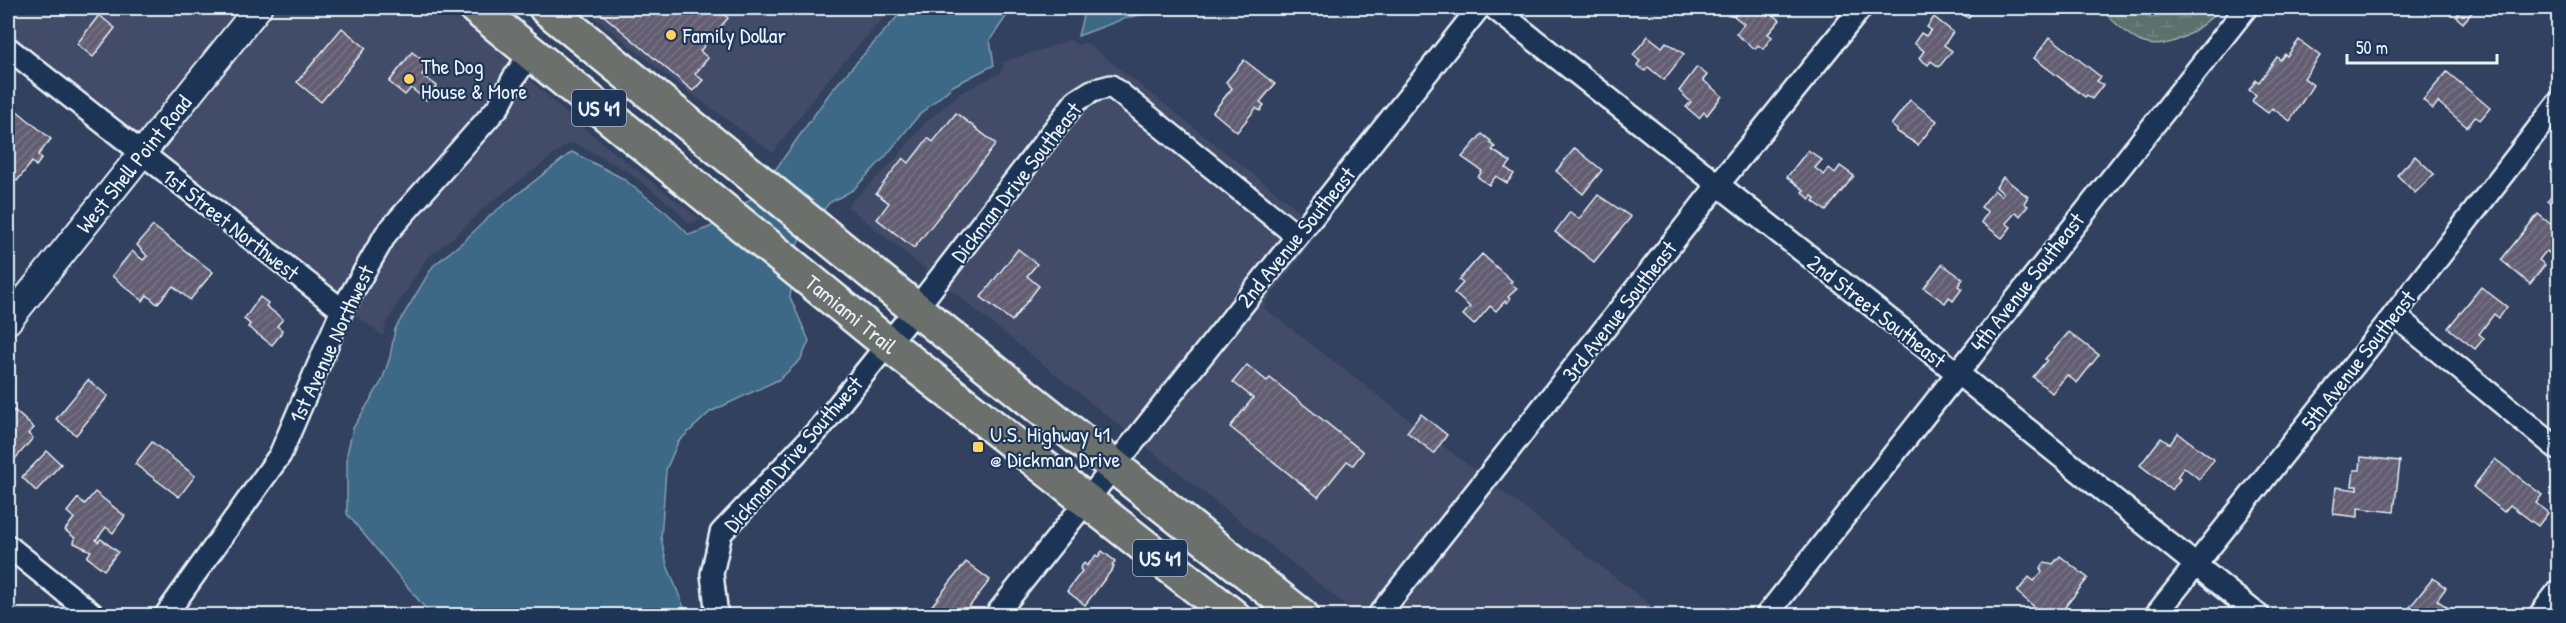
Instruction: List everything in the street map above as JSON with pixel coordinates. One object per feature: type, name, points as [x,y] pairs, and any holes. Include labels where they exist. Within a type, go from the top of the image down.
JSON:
[{"type":"main road","name":"Tamiami Trail","points":[[476,8],[888,344],[1233,615]]},
{"type":"main road","name":"Tamiami Trail","points":[[546,8],[916,309],[1302,615]]},
{"type":"street","name":"West Shell Point Road","points":[[8,321],[258,8]]},
{"type":"street","name":"2nd Avenue Southeast","points":[[995,615],[1479,8]]},
{"type":"street","name":"2nd Street Southeast","points":[[1494,8],[1717,186],[1956,372],[2195,566],[2259,615]]},
{"type":"street","name":"3rd Avenue Southeast","points":[[1378,615],[1717,186],[1861,8]]},
{"type":"street","name":"4th Avenue Southeast","points":[[1767,615],[1956,372],[2246,8]]},
{"type":"street","name":"1st Street Northwest","points":[[8,48],[342,310]]},
{"type":"street","name":"1st Avenue Northwest","points":[[165,615],[279,455],[342,310],[386,234],[499,106],[513,79],[531,53]]},
{"type":"street","name":"Dickman Drive Southeast","points":[[916,309],[1076,101],[1092,91],[1111,86],[1297,236]]},
{"type":"street","name":"5th Avenue Southeast","points":[[2155,615],[2559,103]]},
{"type":"street","name":"Dickman Drive Southwest","points":[[717,615],[712,574],[721,533],[820,428],[916,309]]},
{"type":"street","points":[[2394,315],[2559,449]]},
{"type":"street","points":[[8,546],[92,615]]},
{"type":"street","points":[[2539,615],[2559,591]]},
{"type":"shaded area","points":[[8,8],[243,8],[140,136],[8,34]]},
{"type":"shaded area","points":[[273,8],[451,8],[510,62],[489,100],[377,226],[338,293],[159,150]]},
{"type":"shaded area","points":[[583,8],[892,8],[824,84],[773,153],[672,80]]},
{"type":"shaded area","points":[[905,8],[1012,8],[990,40],[994,65],[953,86],[919,115],[885,157],[853,190],[829,203],[798,242],[790,297],[809,341],[801,359],[780,379],[710,412],[678,442],[666,470],[661,538],[667,565],[687,615],[431,615],[347,514],[347,454],[353,428],[382,381],[390,357],[395,329],[433,266],[492,214],[572,152],[622,178],[667,213],[689,235],[710,227],[758,194],[832,90]]},
{"type":"shaded area","points":[[1085,8],[1169,8],[1126,18],[1078,36]]},
{"type":"shaded area","points":[[1070,40],[1077,45],[1087,43],[1301,212],[1294,220],[1118,78],[1106,76],[1067,94],[930,273],[847,206],[892,163],[926,122],[959,94],[1000,73],[1003,62]]},
{"type":"shaded area","points":[[528,78],[578,124],[701,220],[690,224],[672,206],[627,171],[576,144],[568,144],[485,207],[427,258],[386,323],[383,336],[354,314],[357,308],[395,241],[508,114]]},
{"type":"shaded area","points":[[1111,99],[1281,237],[1126,431],[948,288],[1084,110]]},
{"type":"shaded area","points":[[1320,226],[1322,228],[1263,307],[1477,472],[1364,615],[1358,615],[1145,446]]},
{"type":"shaded area","points":[[1495,486],[1498,488],[1664,615],[1393,615]]},
{"type":"green space","points":[[2099,8],[2222,8],[2184,37],[2173,42],[2151,44],[2135,39]]},
{"type":"building","name":"Family Dollar","points":[[716,8],[728,18],[700,51],[708,58],[695,74],[703,80],[693,91],[596,9]]},
{"type":"building","points":[[1741,8],[1765,8],[1780,20],[1768,34],[1772,37],[1763,49],[1758,45],[1755,49],[1736,34],[1744,24],[1734,16]]},
{"type":"building","points":[[1955,8],[1976,8],[1968,18]]},
{"type":"building","points":[[2458,8],[2476,8],[2463,23],[2456,17],[2461,10]]},
{"type":"building","points":[[99,15],[115,28],[93,57],[77,44]]},
{"type":"building","points":[[1934,17],[1953,32],[1944,45],[1952,51],[1939,67],[1931,61],[1928,65],[1919,58],[1924,51],[1914,43],[1921,33],[1926,36],[1931,30],[1927,27]]},
{"type":"building","points":[[342,28],[366,48],[321,102],[297,82]]},
{"type":"building","points":[[1648,36],[1662,47],[1666,42],[1684,54],[1664,80],[1648,67],[1645,71],[1637,65],[1640,61],[1633,55]]},
{"type":"building","points":[[2050,37],[2101,77],[2097,81],[2103,85],[2092,99],[2087,95],[2085,97],[2034,58]]},
{"type":"building","points":[[2299,40],[2320,56],[2304,78],[2313,85],[2290,121],[2272,108],[2268,113],[2252,101],[2256,95],[2249,90],[2256,80],[2259,82],[2277,57],[2280,60],[2285,54],[2287,56]]},
{"type":"building","name":"The Dog House & More","points":[[412,52],[429,65],[422,75],[437,86],[426,100],[411,88],[405,95],[389,82]]},
{"type":"building","points":[[1244,60],[1275,84],[1260,102],[1264,105],[1260,111],[1256,108],[1237,132],[1213,112],[1232,88],[1226,82]]},
{"type":"building","points":[[1697,67],[1707,75],[1703,80],[1722,96],[1707,115],[1704,112],[1699,118],[1686,107],[1691,102],[1679,91]]},
{"type":"building","points":[[2447,72],[2490,108],[2480,120],[2475,116],[2467,127],[2438,102],[2433,109],[2423,100]]},
{"type":"building","points":[[1910,100],[1937,121],[1918,145],[1896,131],[1891,125]]},
{"type":"building","points":[[16,110],[51,139],[38,155],[42,158],[36,166],[32,162],[17,181],[8,174],[8,120]]},
{"type":"building","points":[[956,113],[996,144],[914,248],[877,219],[889,203],[876,193],[903,158],[909,163],[928,138],[933,142]]},
{"type":"building","points":[[1482,134],[1495,147],[1492,150],[1511,162],[1506,168],[1514,174],[1507,183],[1496,176],[1489,185],[1478,177],[1482,171],[1462,157]]},
{"type":"building","points":[[1575,148],[1602,170],[1583,194],[1556,171]]},
{"type":"building","points":[[1808,150],[1822,160],[1815,168],[1824,175],[1829,168],[1835,173],[1840,166],[1854,176],[1826,211],[1813,201],[1815,198],[1812,196],[1810,199],[1802,192],[1804,190],[1787,177]]},
{"type":"building","points":[[2415,156],[2434,174],[2415,193],[2397,175]]},
{"type":"building","points":[[2003,177],[2028,197],[2024,203],[2028,206],[2020,216],[2016,212],[2006,223],[2011,227],[2002,238],[1981,222],[1988,212],[1981,207],[1994,190],[2001,196],[2003,193],[1996,187]]},
{"type":"building","points":[[2558,187],[2558,208],[2548,201]]},
{"type":"building","points":[[1598,195],[1631,217],[1594,262],[1555,232],[1570,212],[1579,219]]},
{"type":"building","points":[[8,208],[15,214],[8,223]]},
{"type":"building","points":[[2538,214],[2558,230],[2558,248],[2553,256],[2546,251],[2539,260],[2545,265],[2530,284],[2501,260]]},
{"type":"building","points":[[153,226],[213,272],[190,300],[173,286],[157,304],[147,295],[143,301],[112,276],[132,251],[143,260],[147,256],[137,245]]},
{"type":"building","points":[[1018,249],[1037,264],[1027,276],[1039,286],[1012,321],[981,297]]},
{"type":"building","points":[[1482,254],[1517,288],[1508,297],[1510,299],[1507,303],[1505,301],[1496,311],[1490,306],[1474,325],[1463,315],[1470,307],[1454,293],[1463,283],[1459,280]]},
{"type":"building","points":[[1942,264],[1963,279],[1958,286],[1962,289],[1953,301],[1949,297],[1945,303],[1924,288]]},
{"type":"building","points":[[2481,287],[2507,307],[2499,318],[2494,314],[2479,334],[2484,338],[2475,349],[2448,328]]},
{"type":"building","points":[[260,297],[268,303],[266,306],[283,319],[277,326],[282,330],[280,335],[272,345],[248,327],[250,324],[244,319]]},
{"type":"building","points":[[2069,332],[2099,355],[2077,383],[2067,375],[2052,393],[2033,377],[2047,360],[2045,359]]},
{"type":"building","points":[[1247,365],[1267,381],[1270,378],[1363,452],[1353,465],[1347,461],[1318,497],[1230,427],[1253,398],[1233,382]]},
{"type":"building","points":[[88,380],[108,396],[76,435],[56,419]]},
{"type":"building","points":[[8,410],[12,413],[14,410],[34,428],[28,434],[33,438],[15,459],[11,455],[8,459]]},
{"type":"building","points":[[1421,414],[1447,435],[1434,453],[1407,432]]},
{"type":"building","points":[[2178,433],[2214,460],[2199,479],[2184,467],[2177,477],[2180,479],[2172,490],[2140,465],[2161,438],[2170,444]]},
{"type":"building","points":[[152,442],[195,476],[179,497],[135,464]]},
{"type":"building","points":[[47,451],[61,464],[36,491],[22,477]]},
{"type":"building","points":[[2361,457],[2400,461],[2394,512],[2358,508],[2358,517],[2333,514],[2336,487],[2357,490],[2357,486],[2352,486],[2354,470],[2360,470]]},
{"type":"building","points":[[2495,459],[2542,495],[2536,503],[2548,513],[2538,526],[2510,505],[2504,512],[2473,487]]},
{"type":"building","points":[[95,492],[125,516],[113,533],[106,527],[96,540],[98,542],[101,539],[118,552],[104,570],[87,557],[91,551],[74,543],[75,538],[65,530],[74,518],[67,512],[78,498],[85,504]]},
{"type":"building","points":[[1102,551],[1115,561],[1112,566],[1114,567],[1085,605],[1067,591],[1082,571],[1080,569],[1084,563],[1087,566]]},
{"type":"building","points":[[2060,556],[2088,578],[2065,607],[2073,616],[2045,616],[2017,592],[2029,577],[2034,581],[2042,572],[2040,568],[2045,562],[2053,564]]},
{"type":"building","points":[[966,562],[990,580],[962,616],[939,616],[930,608]]},
{"type":"building","points":[[2433,578],[2446,588],[2437,600],[2455,613],[2453,616],[2408,616],[2406,612]]},
{"type":"place","name":"Family Dollar","points":[[671,35]]},
{"type":"place","name":"The Dog House & More","points":[[409,79]]},
{"type":"place","name":"U.S. Highway 41 @ Dickman Drive","points":[[978,447]]}]
